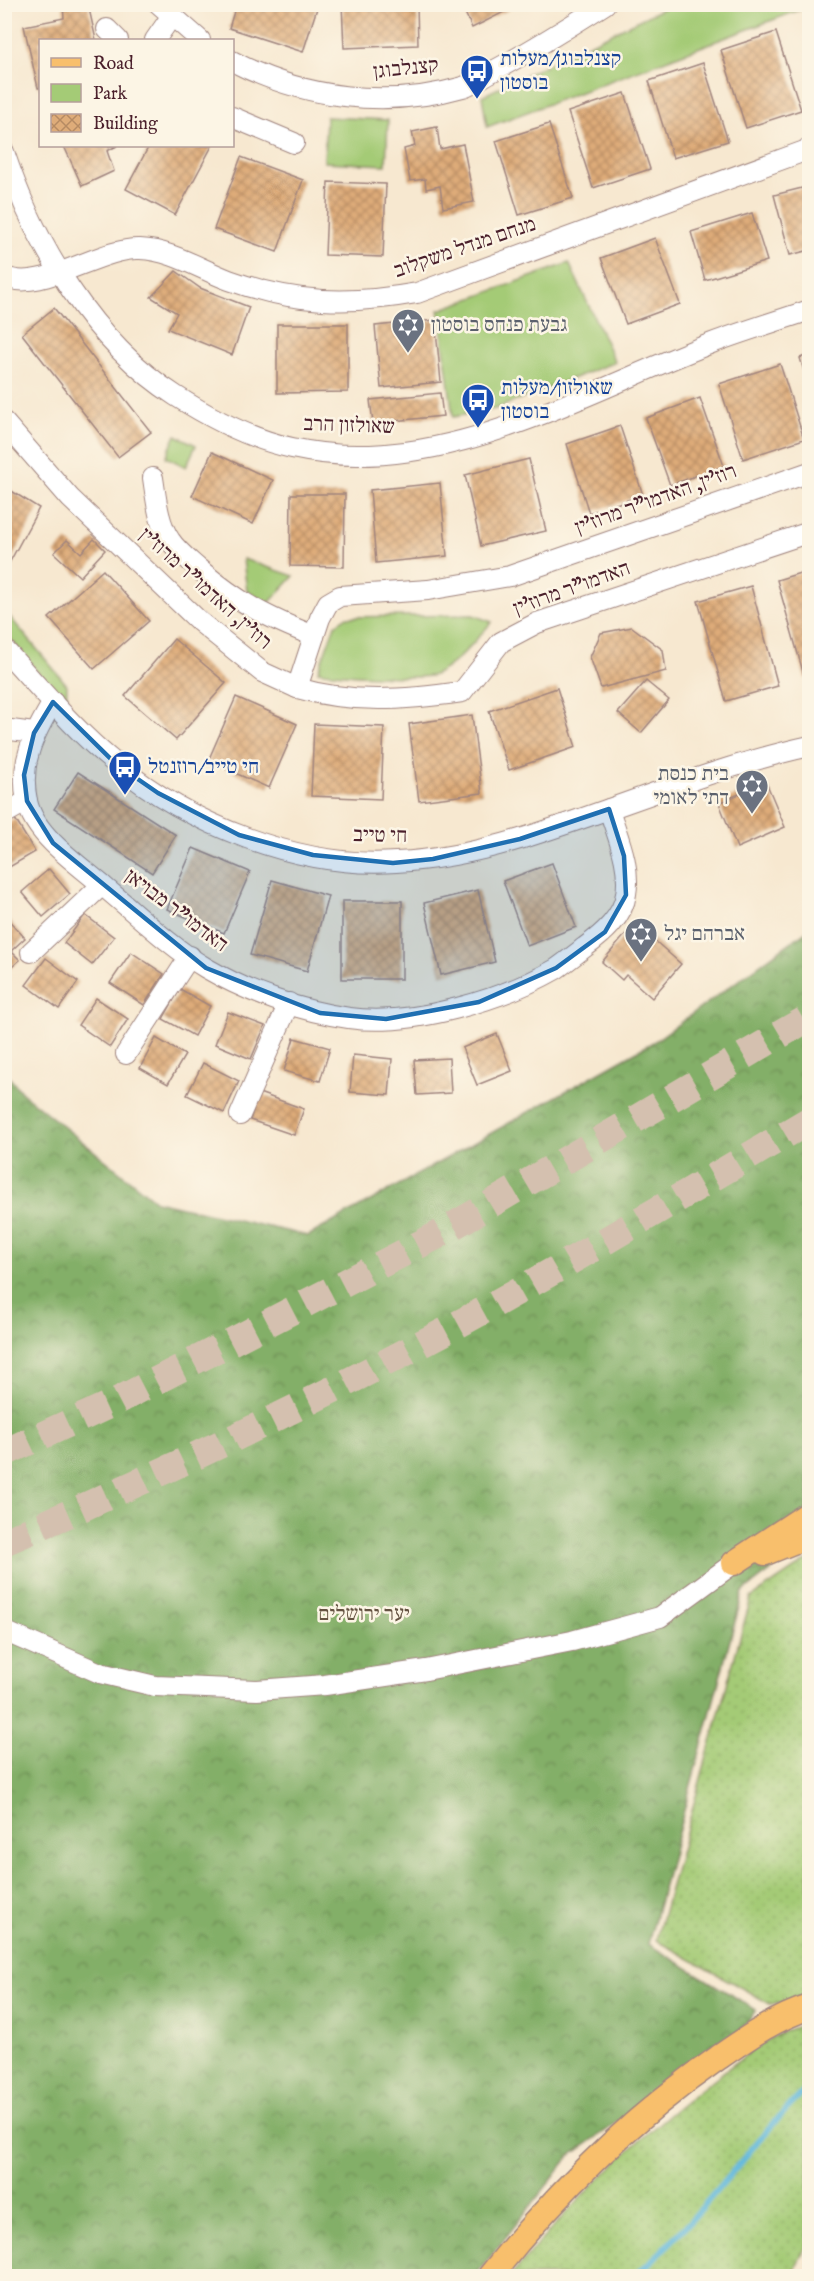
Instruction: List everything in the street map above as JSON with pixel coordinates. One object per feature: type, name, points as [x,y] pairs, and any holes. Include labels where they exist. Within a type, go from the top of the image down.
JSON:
[{"type":"main road","points":[[734,1563],[810,1513]]},
{"type":"main road","points":[[734,1563],[792,1544],[810,1535]]},
{"type":"main road","points":[[490,2277],[571,2182],[654,2105],[757,2031],[789,2013],[810,2007]]},
{"type":"street","name":"קצנלבוגן","points":[[234,62],[259,75],[320,93],[388,98],[432,93],[465,86],[605,4]]},
{"type":"street","points":[[155,39],[165,11],[199,39]]},
{"type":"street","points":[[234,118],[294,143]]},
{"type":"street","name":"מנחם מנדל משקלוב","points":[[4,276],[22,281],[60,271],[117,251],[138,248],[158,251],[230,280],[273,293],[324,302],[384,299],[417,293],[810,149]]},
{"type":"street","name":"שאולזון הרב","points":[[4,152],[24,205],[60,271],[104,332],[138,367],[167,390],[217,420],[249,435],[292,448],[330,454],[398,453],[457,440],[525,420],[712,343],[810,310]]},
{"type":"street","name":"רוז'ין, האדמו\"ר מרוז'ין","points":[[4,422],[70,498],[200,622],[262,672],[297,688],[314,636],[328,603],[340,596],[428,590],[510,576],[810,472]]},
{"type":"street","points":[[153,478],[159,512],[169,539],[193,563],[228,593],[263,616],[314,636]]},
{"type":"street","name":"האדמו\"ר מרוז'ין","points":[[297,688],[329,697],[357,699],[462,692],[501,642],[537,623],[810,532]]},
{"type":"street","name":"חי טייב","points":[[4,649],[53,702],[116,764],[158,793],[218,825],[284,850],[382,862],[433,859],[509,842],[737,764],[810,746]]},
{"type":"street","name":"האדמו\"ר מבויאן","points":[[53,702],[28,746],[24,775],[27,801],[32,816],[53,843],[190,956],[215,972],[290,1004],[320,1013],[352,1018],[386,1019],[430,1014],[479,1002],[556,968],[605,932],[626,895],[624,856],[609,809]]},
{"type":"street","points":[[4,733],[11,730],[34,734]]},
{"type":"street","points":[[4,814],[27,801]]},
{"type":"street","points":[[31,952],[102,885]]},
{"type":"street","points":[[126,1054],[190,956]]},
{"type":"street","points":[[240,1115],[290,1004]]},
{"type":"street","points":[[4,1631],[100,1673],[155,1686],[257,1690],[325,1685],[426,1670],[572,1641],[660,1617],[734,1563]]},
{"type":"highlighted area","points":[[53,702],[116,764],[158,793],[239,835],[313,855],[393,863],[433,859],[520,839],[609,809],[624,856],[626,895],[605,932],[556,968],[479,1002],[386,1019],[320,1013],[206,968],[53,843],[27,801],[24,775],[34,733]]},
{"type":"green space","points":[[670,5],[810,6],[487,127],[482,96]]},
{"type":"green space","points":[[326,117],[388,120],[386,165],[324,162]]},
{"type":"green space","points":[[569,263],[615,362],[495,409],[453,417],[439,310]]},
{"type":"green space","points":[[176,435],[196,445],[186,467],[166,457]]},
{"type":"green space","points":[[243,559],[294,576],[268,604],[247,591]]},
{"type":"green space","points":[[4,610],[67,685],[66,708],[5,632]]},
{"type":"green space","points":[[473,615],[492,622],[458,659],[434,675],[396,677],[318,671],[335,625],[347,617]]},
{"type":"green space","name":"יער ירושלים","points":[[809,929],[809,1541],[743,1592],[648,1944],[756,2010],[732,2042],[571,2155],[475,2276],[5,2276],[4,1071],[22,1093],[156,1201],[308,1236],[655,1041]]},
{"type":"green space","points":[[809,1559],[809,1999],[770,2004],[656,1940],[751,1598]]},
{"type":"green space","points":[[809,2024],[809,2242],[797,2264],[794,2276],[511,2276],[584,2193],[664,2119],[763,2043],[785,2031]]},
{"type":"building","points":[[63,4],[88,4],[96,39],[39,39],[38,88],[24,26],[64,18]]},
{"type":"building","points":[[342,4],[417,4],[418,45],[344,48]]},
{"type":"building","points":[[461,4],[520,4],[472,28]]},
{"type":"building","points":[[236,5],[318,5],[303,52],[229,28]]},
{"type":"building","points":[[776,32],[801,110],[746,128],[721,50]]},
{"type":"building","points":[[703,63],[728,141],[673,158],[649,81]]},
{"type":"building","points":[[625,93],[650,169],[593,188],[568,112]]},
{"type":"building","points":[[549,124],[573,198],[519,215],[496,141]]},
{"type":"building","points":[[437,127],[440,149],[463,144],[474,202],[443,208],[440,186],[426,189],[425,179],[410,181],[404,149],[415,146],[412,132]]},
{"type":"building","points":[[64,147],[115,147],[107,151],[114,171],[82,186]]},
{"type":"building","points":[[148,147],[211,147],[175,215],[126,189]]},
{"type":"building","points":[[241,157],[303,180],[277,252],[214,229]]},
{"type":"building","points":[[328,182],[386,184],[383,257],[325,255]]},
{"type":"building","points":[[810,186],[810,250],[790,255],[774,195]]},
{"type":"building","points":[[752,213],[767,261],[705,280],[691,232]]},
{"type":"building","points":[[655,238],[680,304],[626,324],[601,258]]},
{"type":"building","points":[[176,271],[200,288],[249,307],[232,355],[168,329],[177,313],[151,297]]},
{"type":"building","points":[[54,308],[151,432],[118,457],[22,334]]},
{"type":"building","name":"גבעת פנחס בוסטון","points":[[435,320],[441,382],[381,388],[375,326]]},
{"type":"building","points":[[277,324],[348,324],[348,392],[277,393]]},
{"type":"building","points":[[810,354],[810,387],[809,387],[800,358]]},
{"type":"building","points":[[780,364],[804,439],[743,459],[719,384]]},
{"type":"building","points":[[440,393],[443,416],[373,423],[370,400]]},
{"type":"building","points":[[700,398],[724,466],[670,485],[646,418]]},
{"type":"building","points":[[620,426],[643,495],[589,513],[567,444]]},
{"type":"building","points":[[212,452],[273,480],[253,524],[192,496]]},
{"type":"building","points":[[529,459],[546,531],[481,546],[465,475]]},
{"type":"building","points":[[440,483],[447,556],[376,563],[370,490]]},
{"type":"building","points":[[5,487],[39,508],[7,567],[5,565]]},
{"type":"building","points":[[291,494],[345,494],[344,567],[290,566]]},
{"type":"building","points":[[94,539],[105,550],[80,577],[54,553],[67,540],[81,553]]},
{"type":"building","points":[[103,570],[149,621],[94,669],[49,618]]},
{"type":"building","points":[[810,570],[810,678],[805,679],[777,580]]},
{"type":"building","points":[[751,586],[778,686],[726,701],[698,601]]},
{"type":"building","points":[[632,627],[663,650],[666,671],[601,688],[590,657],[601,633]]},
{"type":"building","points":[[174,639],[226,683],[176,740],[125,696]]},
{"type":"building","points":[[646,681],[669,700],[641,733],[618,713]]},
{"type":"building","points":[[557,688],[576,747],[509,770],[489,711]]},
{"type":"building","points":[[236,697],[297,724],[269,788],[208,761]]},
{"type":"building","points":[[472,715],[482,793],[419,801],[409,724]]},
{"type":"building","points":[[314,724],[384,727],[381,799],[311,796]]},
{"type":"building","points":[[78,772],[176,835],[152,873],[54,809]]},
{"type":"building","name":"בית כנסת דתי לאומי","points":[[766,782],[785,827],[737,848],[719,803]]},
{"type":"building","points":[[15,819],[35,852],[6,869],[4,826]]},
{"type":"building","points":[[193,848],[250,872],[224,933],[167,909]]},
{"type":"building","points":[[552,863],[576,927],[527,946],[503,881]]},
{"type":"building","points":[[49,869],[70,894],[43,917],[22,892]]},
{"type":"building","points":[[272,880],[328,896],[307,971],[250,955]]},
{"type":"building","points":[[478,890],[495,962],[441,975],[424,903]]},
{"type":"building","points":[[342,901],[402,901],[402,979],[342,979]]},
{"type":"building","points":[[4,915],[25,938],[11,951],[20,960],[6,972]]},
{"type":"building","points":[[85,915],[114,937],[92,965],[64,943]]},
{"type":"building","name":"אברהם יגל","points":[[631,928],[649,944],[653,939],[681,964],[652,998],[626,975],[622,980],[602,962]]},
{"type":"building","points":[[131,952],[164,974],[144,1005],[110,983]]},
{"type":"building","points":[[46,958],[78,982],[59,1009],[26,985]]},
{"type":"building","points":[[180,989],[210,1006],[194,1036],[163,1019]]},
{"type":"building","points":[[96,998],[128,1019],[110,1047],[78,1025]]},
{"type":"building","points":[[228,1012],[265,1026],[251,1059],[215,1044]]},
{"type":"building","points":[[497,1034],[512,1071],[477,1085],[462,1048]]},
{"type":"building","points":[[156,1038],[185,1055],[168,1084],[140,1068]]},
{"type":"building","points":[[294,1038],[330,1048],[320,1081],[284,1071]]},
{"type":"building","points":[[353,1055],[392,1059],[389,1095],[350,1092]]},
{"type":"building","points":[[449,1058],[451,1093],[417,1095],[414,1060]]},
{"type":"building","points":[[203,1063],[239,1081],[224,1113],[187,1095]]},
{"type":"building","points":[[259,1093],[304,1109],[294,1135],[250,1120]]},
{"type":"waterway","points":[[634,2276],[680,2232],[765,2133],[810,2086]]},
{"type":"tunnel","points":[[4,1453],[115,1402],[436,1236],[810,1017]]},
{"type":"tunnel","points":[[4,1542],[127,1488],[368,1372],[567,1263],[810,1120]]},
{"type":"place","name":"קצנלבוגן/מעלות בוסטון","points":[[477,100]]},
{"type":"place","name":"גבעת פנחס בוסטון","points":[[408,354]]},
{"type":"place","name":"שאולזון/מעלות בוסטון","points":[[478,429]]},
{"type":"place","name":"חי טייב/רוזנטל","points":[[125,796]]},
{"type":"place","name":"בית כנסת דתי לאומי","points":[[752,815]]},
{"type":"place","name":"אברהם יגל","points":[[641,963]]}]
